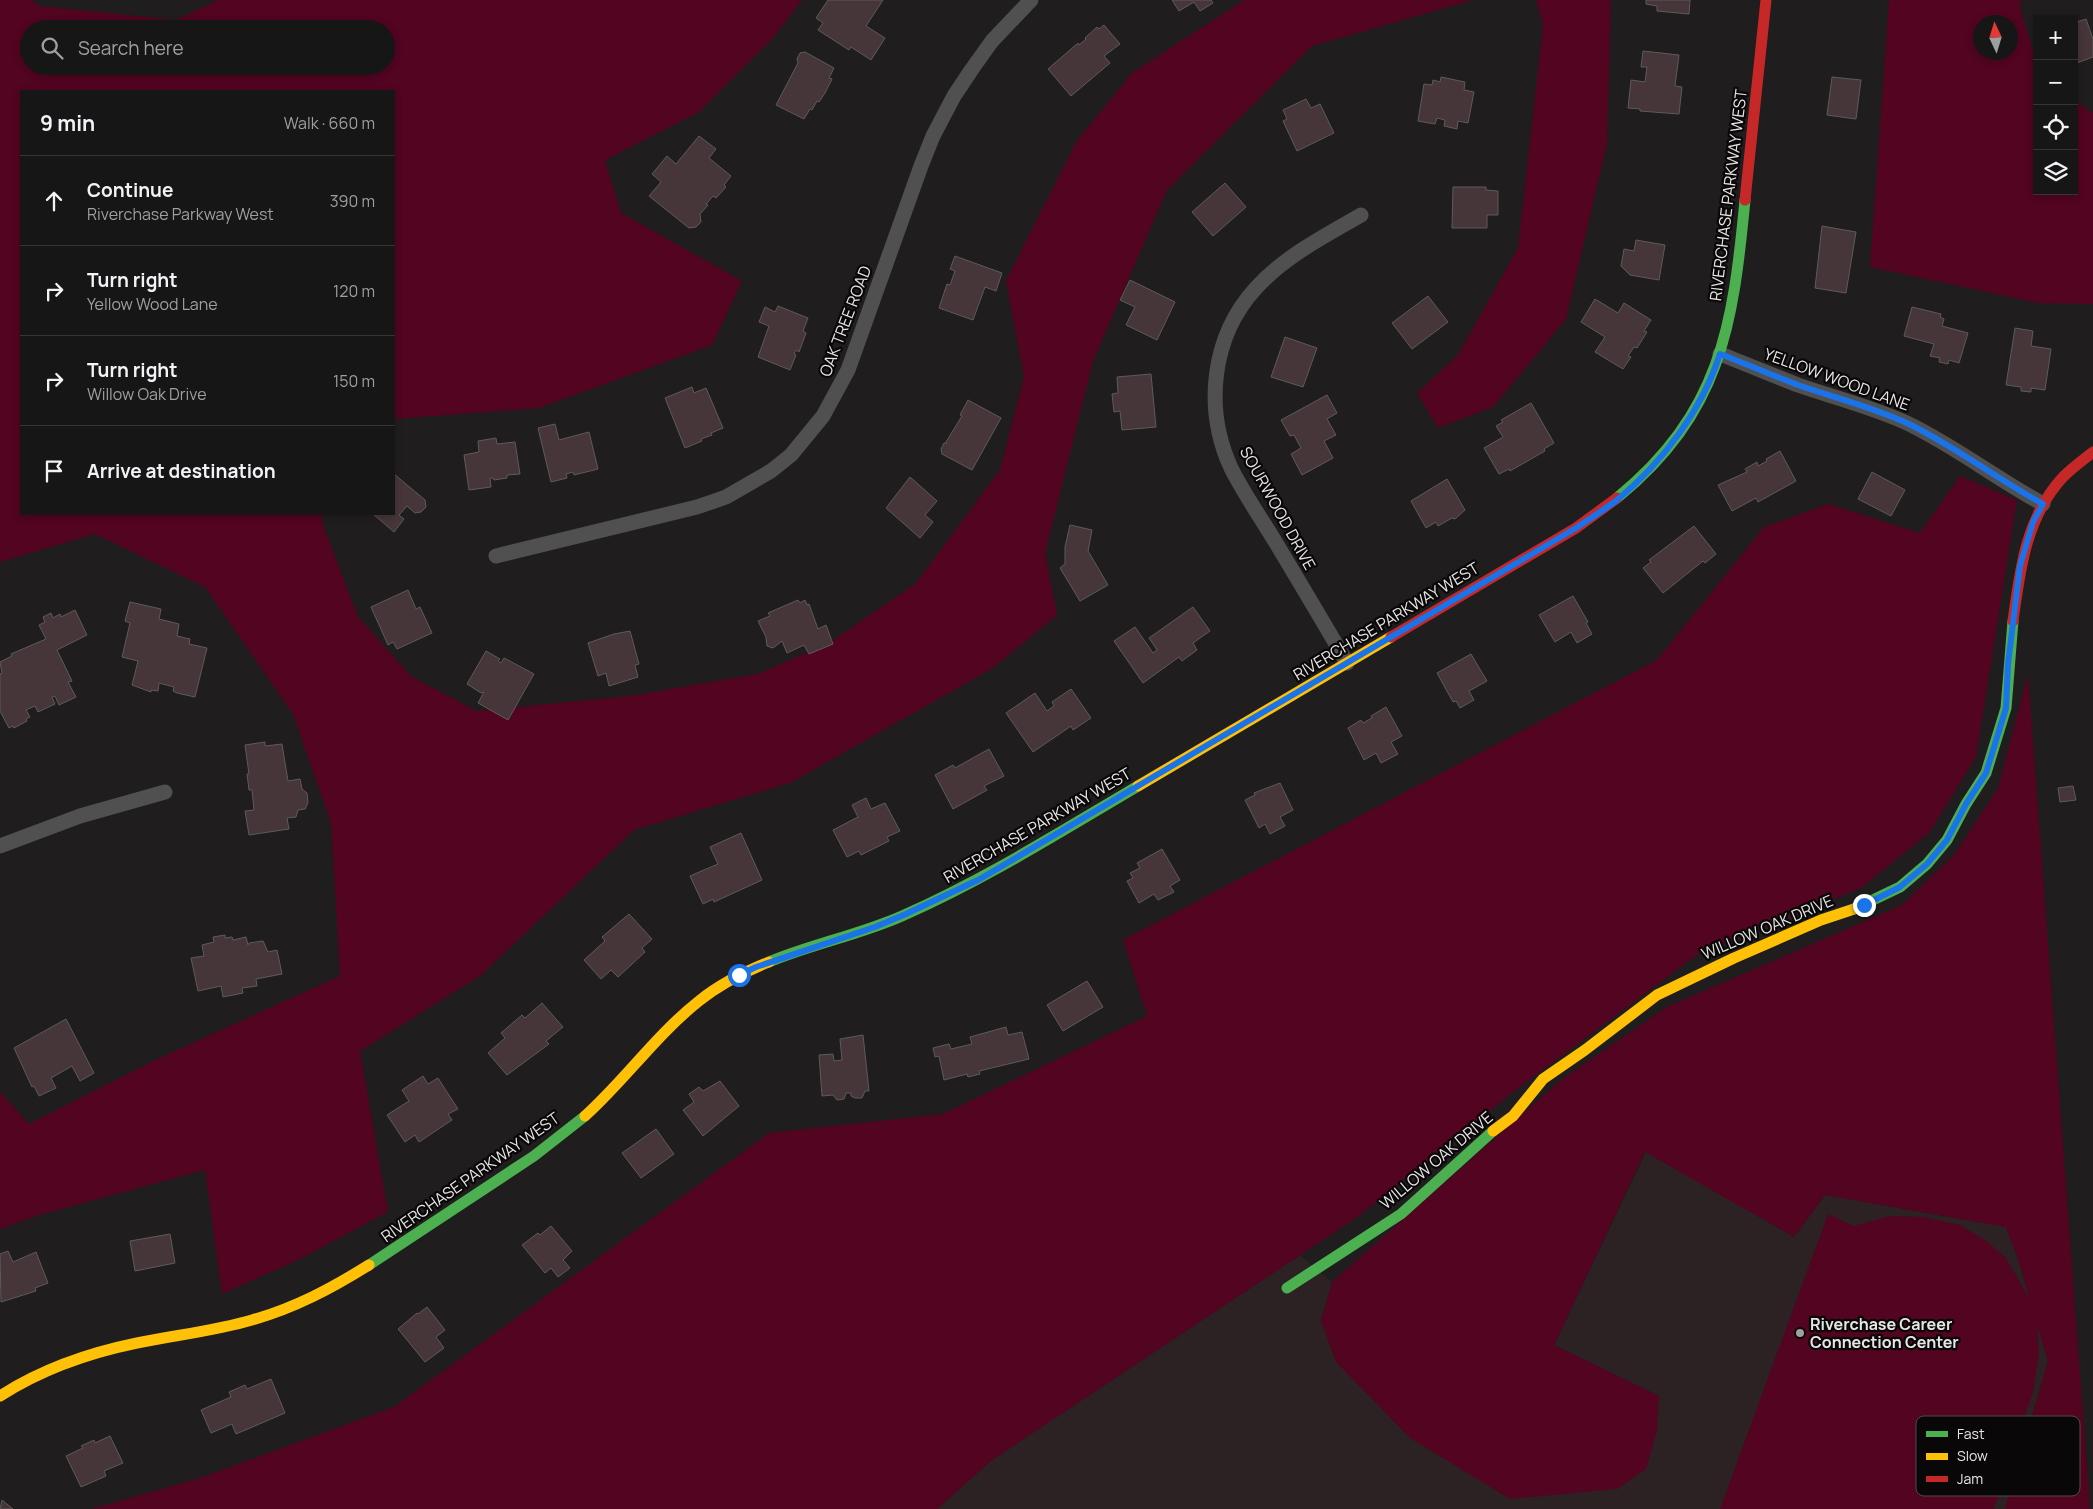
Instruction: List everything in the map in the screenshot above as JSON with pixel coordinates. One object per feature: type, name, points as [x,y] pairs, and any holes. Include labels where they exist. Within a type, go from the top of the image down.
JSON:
[{"type":"street","name":"OAK TREE ROAD","points":[[496,556],[697,507],[726,497],[749,484],[791,455],[823,416],[848,370],[921,166],[954,96],[992,41],[1031,0]]},
{"type":"street","name":"RIVERCHASE PARKWAY WEST","points":[[0,1396],[45,1370],[77,1358],[133,1344],[242,1322],[290,1308],[315,1297],[382,1258],[556,1139],[596,1105],[667,1030],[704,997],[720,986],[756,967],[875,927],[980,879],[1576,528],[1615,501],[1650,468],[1680,433],[1695,410],[1715,369],[1720,354],[1731,311],[1739,262],[1766,0]]},
{"type":"street","name":"SOURWOOD DRIVE","points":[[1348,663],[1232,469],[1217,423],[1215,374],[1222,348],[1233,320],[1255,289],[1270,274],[1298,253],[1361,215]]},
{"type":"street","name":"YELLOW WOOD LANE","points":[[1720,354],[1798,385],[1881,412],[1908,424],[1977,462],[2019,491],[2043,504]]},
{"type":"street","name":"WILLOW OAK DRIVE","points":[[1287,1288],[1401,1214],[1486,1136],[1513,1116],[1543,1079],[1585,1050],[1657,995],[1734,958],[1821,920],[1864,905],[1900,887],[1927,864],[1947,840],[1966,804],[1986,773],[2006,708],[2010,645],[2020,566],[2033,522],[2043,504],[2065,475],[2093,452]]},
{"type":"street","points":[[0,846],[63,822],[165,792]]},
{"type":"shaded area","points":[[0,0],[32,0],[39,6],[176,20],[218,0],[802,0],[773,38],[699,112],[605,160],[621,213],[742,281],[712,345],[539,408],[395,419],[395,90],[20,90],[20,515],[322,515],[323,525],[358,617],[412,677],[477,711],[630,696],[758,674],[831,642],[916,583],[1000,470],[1024,377],[1006,281],[1076,142],[1132,73],[1244,0],[1473,0],[1312,46],[1167,190],[1093,361],[1045,553],[1057,615],[993,668],[790,783],[634,830],[480,976],[360,1051],[388,1212],[296,1261],[222,1294],[205,1170],[39,1215],[0,1229],[0,1092],[29,1124],[153,1061],[340,976],[331,823],[293,714],[205,587],[95,534],[0,562]]},
{"type":"shaded area","points":[[1536,0],[1611,0],[1607,143],[1566,319],[1493,407],[1438,428],[1417,393],[1458,355],[1518,248],[1543,24]]},
{"type":"shaded area","points":[[1889,0],[2021,0],[2020,7],[2033,51],[2033,195],[2078,195],[2078,103],[2093,113],[2093,304],[2039,303],[1870,267]]},
{"type":"shaded area","points":[[1960,476],[2017,500],[1976,757],[1929,833],[1861,888],[1698,954],[1517,1089],[1359,1216],[992,1460],[937,1509],[91,1509],[197,1479],[394,1407],[769,1133],[943,1114],[1147,1016],[1123,940],[1657,660],[1764,527],[1828,504],[1920,533]]},
{"type":"shaded area","points":[[2028,674],[2090,1509],[2005,1509],[2009,1496],[2080,1496],[2080,1416],[2032,1416],[2048,1361],[2037,1325],[2039,1353],[2033,1392],[2025,1416],[1916,1416],[1916,1496],[1998,1496],[1994,1509],[1720,1509],[1828,1214],[1854,1226],[1889,1216],[1924,1217],[1960,1225],[1985,1240],[2005,1257],[2030,1299],[2006,1227],[1825,1195],[1794,1237],[1645,1152],[1554,1345],[1659,1396],[1657,1431],[1646,1469],[1617,1489],[1510,1499],[1410,1438],[1336,1362],[1321,1321],[1332,1282],[1561,1080],[1667,1007],[1902,905],[1955,854],[1998,788]]},
{"type":"shaded area","name":"Riverchase Career Connection Center","points":[[1646,1152],[1794,1237],[1825,1195],[2006,1227],[2019,1262],[2048,1361],[2032,1416],[1916,1416],[1916,1496],[2009,1496],[2005,1509],[937,1509],[992,1460],[1300,1255],[1332,1282],[1321,1321],[1659,1396],[1554,1345]]},
{"type":"building","points":[[828,0],[883,0],[866,26],[885,38],[871,60],[851,47],[849,50],[818,30],[823,23],[816,18]]},
{"type":"building","points":[[1172,0],[1211,0],[1213,3],[1200,11],[1194,2],[1179,11]]},
{"type":"building","points":[[1646,0],[1690,0],[1689,14],[1657,11],[1657,6],[1646,4]]},
{"type":"building","points":[[2086,19],[2093,39],[2093,57],[2078,63],[2078,60],[2078,22]]},
{"type":"building","points":[[1104,25],[1120,44],[1104,56],[1110,63],[1071,96],[1048,69],[1078,43],[1079,45],[1086,39],[1097,27],[1099,29]]},
{"type":"building","points":[[1643,51],[1679,55],[1675,86],[1682,87],[1679,114],[1640,111],[1640,109],[1628,108],[1631,80],[1645,82],[1647,67],[1641,67]]},
{"type":"building","points":[[805,52],[834,68],[829,78],[832,79],[825,93],[812,110],[810,109],[804,119],[776,105],[798,63],[797,59],[800,53]]},
{"type":"building","points":[[1441,77],[1465,82],[1464,90],[1474,92],[1468,123],[1458,121],[1457,129],[1444,126],[1445,120],[1437,118],[1435,124],[1418,121],[1424,84],[1432,85],[1433,80],[1440,82]]},
{"type":"building","points":[[1832,77],[1861,80],[1856,119],[1827,115]]},
{"type":"building","points":[[1306,99],[1311,108],[1320,104],[1334,133],[1297,151],[1283,121],[1287,119],[1283,110]]},
{"type":"building","points":[[699,136],[716,149],[709,158],[731,176],[724,185],[726,187],[716,198],[713,196],[706,204],[708,205],[700,214],[701,222],[696,227],[689,228],[649,196],[661,182],[652,174],[667,156],[676,164]]},
{"type":"building","points":[[1225,183],[1246,207],[1213,236],[1192,212]]},
{"type":"building","points":[[1453,187],[1486,187],[1486,190],[1498,191],[1498,215],[1487,215],[1487,228],[1452,228]]},
{"type":"building","points":[[1822,226],[1856,232],[1846,293],[1815,288]]},
{"type":"building","points":[[1636,240],[1665,245],[1659,280],[1630,275],[1621,266],[1624,249],[1634,251]]},
{"type":"building","points":[[955,256],[1002,273],[996,291],[985,287],[973,320],[939,308],[947,284],[950,285],[955,271],[950,269]]},
{"type":"building","points":[[1130,280],[1175,302],[1157,340],[1126,325],[1135,307],[1120,300]]},
{"type":"building","points":[[1428,296],[1448,322],[1412,349],[1392,323]]},
{"type":"building","points":[[1595,299],[1618,313],[1624,303],[1651,320],[1644,331],[1647,332],[1637,348],[1634,347],[1628,356],[1631,357],[1623,369],[1595,352],[1605,337],[1581,322]]},
{"type":"building","points":[[778,306],[808,318],[803,331],[806,333],[799,352],[796,350],[794,354],[796,355],[790,370],[758,357],[769,326],[759,322],[765,307],[775,312]]},
{"type":"building","points":[[1912,307],[1941,314],[1940,317],[1944,319],[1942,326],[1968,333],[1959,363],[1949,360],[1948,364],[1939,362],[1940,358],[1930,356],[1934,344],[1904,336]]},
{"type":"building","points":[[2015,328],[2033,331],[2031,346],[2051,349],[2045,390],[2031,388],[2031,392],[2021,391],[2021,387],[2006,385]]},
{"type":"building","points":[[1285,337],[1317,348],[1303,387],[1271,377]]},
{"type":"building","points":[[1151,374],[1156,427],[1122,430],[1120,411],[1114,412],[1112,394],[1118,393],[1117,377]]},
{"type":"building","points":[[692,387],[694,393],[706,388],[723,428],[701,439],[702,441],[685,448],[665,398]]},
{"type":"building","points":[[1327,395],[1337,413],[1327,419],[1336,435],[1324,441],[1333,458],[1302,475],[1291,454],[1301,448],[1294,435],[1290,436],[1281,420]]},
{"type":"building","points":[[968,400],[1001,418],[972,470],[942,454],[941,449],[944,443],[947,443],[962,416],[960,415]]},
{"type":"building","points":[[1531,403],[1554,443],[1544,449],[1545,451],[1510,471],[1509,469],[1499,474],[1484,448],[1503,437],[1496,426],[1503,422],[1501,420]]},
{"type":"building","points":[[555,424],[559,440],[589,432],[598,469],[574,475],[573,472],[566,474],[567,478],[551,482],[538,428]]},
{"type":"building","points":[[496,438],[497,444],[515,442],[520,474],[507,475],[507,478],[494,480],[490,478],[491,487],[469,490],[464,455],[479,452],[478,441]]},
{"type":"building","points":[[1780,451],[1796,481],[1758,502],[1756,498],[1732,511],[1718,485],[1747,472],[1745,469],[1757,462],[1758,466]]},
{"type":"building","points":[[1872,472],[1905,490],[1891,516],[1858,499]]},
{"type":"building","points":[[395,475],[425,500],[426,507],[421,512],[415,513],[407,506],[399,515],[404,519],[394,532],[374,515],[395,515]]},
{"type":"building","points":[[910,477],[937,501],[925,515],[933,522],[920,538],[886,508]]},
{"type":"building","points":[[1447,479],[1465,510],[1455,519],[1452,518],[1438,526],[1436,522],[1426,528],[1411,501]]},
{"type":"building","points":[[1070,525],[1092,530],[1088,551],[1108,585],[1080,601],[1060,568],[1065,564],[1065,547]]},
{"type":"building","points":[[1694,526],[1716,554],[1705,563],[1703,561],[1663,593],[1643,568],[1651,562],[1649,560]]},
{"type":"building","points":[[408,590],[416,609],[420,607],[432,633],[397,649],[393,642],[388,645],[371,607]]},
{"type":"building","points":[[1573,596],[1588,622],[1586,623],[1592,634],[1577,643],[1571,632],[1555,642],[1539,615]]},
{"type":"building","points":[[798,600],[800,603],[805,600],[807,605],[809,604],[818,629],[826,625],[833,644],[809,654],[804,645],[787,653],[782,641],[773,648],[767,646],[766,637],[758,621],[770,616],[768,613]]},
{"type":"building","points":[[130,602],[161,609],[159,619],[179,624],[177,636],[190,639],[189,644],[207,648],[195,697],[177,693],[173,691],[174,687],[159,683],[158,691],[151,690],[151,692],[132,685],[138,661],[122,657],[130,623],[125,621]]},
{"type":"building","points":[[1193,607],[1210,631],[1193,643],[1197,650],[1182,661],[1179,657],[1143,683],[1114,641],[1135,627],[1153,653],[1157,650],[1149,638]]},
{"type":"building","points":[[75,610],[87,635],[57,650],[72,681],[68,682],[76,697],[59,705],[55,696],[52,697],[55,704],[38,712],[35,706],[26,710],[30,717],[26,719],[27,721],[14,728],[13,726],[9,728],[0,711],[0,674],[2,673],[0,662],[12,656],[11,654],[46,639],[39,625],[45,622],[43,617],[51,613],[53,618],[60,614],[61,617]]},
{"type":"building","points":[[630,631],[639,664],[635,665],[638,677],[609,686],[606,673],[598,676],[588,643],[614,634]]},
{"type":"building","points":[[486,651],[500,659],[498,661],[501,663],[504,658],[534,674],[508,720],[478,703],[484,692],[481,693],[467,684]]},
{"type":"building","points":[[1471,654],[1487,681],[1469,691],[1474,700],[1460,708],[1456,701],[1453,702],[1437,673]]},
{"type":"building","points":[[1071,689],[1091,718],[1073,730],[1071,726],[1033,752],[1006,713],[1035,693],[1047,711],[1054,706],[1052,702]]},
{"type":"building","points":[[1386,707],[1402,736],[1391,742],[1398,754],[1381,763],[1376,753],[1364,760],[1348,728],[1361,720],[1363,723]]},
{"type":"building","points":[[265,742],[265,746],[282,744],[288,781],[300,779],[302,789],[307,793],[308,803],[305,809],[298,810],[296,817],[287,818],[289,829],[249,835],[245,811],[254,810],[252,790],[249,790],[245,745]]},
{"type":"building","points":[[989,749],[1004,776],[984,786],[987,790],[953,809],[935,775],[953,765],[955,768]]},
{"type":"building","points":[[1280,783],[1293,810],[1280,817],[1285,826],[1270,834],[1265,824],[1259,828],[1245,800],[1255,795],[1254,793]]},
{"type":"building","points":[[2073,786],[2076,800],[2060,802],[2058,788]]},
{"type":"building","points":[[866,798],[871,809],[885,803],[900,831],[887,837],[889,841],[861,855],[859,851],[847,857],[833,830],[858,817],[852,805]]},
{"type":"building","points":[[741,833],[762,880],[714,902],[713,899],[703,904],[690,876],[718,864],[710,847]]},
{"type":"building","points":[[1162,849],[1180,880],[1170,886],[1174,892],[1158,900],[1154,894],[1139,903],[1127,881],[1133,878],[1130,873],[1140,868],[1137,863]]},
{"type":"building","points":[[629,914],[652,939],[642,948],[645,952],[618,977],[611,970],[601,979],[584,960],[605,941],[602,937]]},
{"type":"building","points":[[225,935],[225,938],[232,937],[233,940],[246,937],[248,945],[249,943],[263,941],[268,952],[277,950],[282,974],[256,979],[257,986],[242,988],[243,993],[223,997],[221,986],[198,991],[191,958],[204,956],[202,945],[214,942],[213,937]]},
{"type":"building","points":[[1087,981],[1103,1007],[1063,1031],[1047,1005]]},
{"type":"building","points":[[542,1003],[563,1027],[546,1041],[549,1044],[507,1075],[488,1053],[505,1038],[501,1033],[522,1015],[525,1018]]},
{"type":"building","points":[[66,1019],[94,1073],[80,1081],[72,1066],[51,1078],[56,1088],[39,1096],[34,1086],[32,1087],[14,1048]]},
{"type":"building","points":[[1006,1027],[1008,1035],[1022,1032],[1029,1059],[979,1071],[980,1074],[968,1077],[967,1074],[944,1080],[939,1056],[935,1057],[933,1048],[949,1044],[951,1049],[972,1044],[970,1037]]},
{"type":"building","points":[[863,1035],[869,1091],[865,1091],[862,1098],[855,1098],[851,1096],[851,1093],[846,1093],[844,1099],[837,1100],[833,1095],[822,1096],[819,1055],[833,1054],[834,1061],[842,1060],[840,1039]]},
{"type":"building","points":[[423,1076],[428,1084],[438,1078],[458,1109],[448,1114],[452,1120],[419,1142],[415,1135],[405,1142],[387,1115],[409,1101],[402,1090]]},
{"type":"building","points":[[720,1081],[739,1106],[703,1136],[683,1110],[694,1102],[689,1094],[699,1087],[703,1091]]},
{"type":"building","points":[[656,1129],[674,1154],[641,1178],[622,1153]]},
{"type":"building","points":[[551,1226],[572,1251],[563,1260],[570,1268],[558,1277],[551,1268],[545,1273],[522,1245]]},
{"type":"building","points":[[170,1234],[175,1263],[135,1271],[130,1241]]},
{"type":"building","points":[[8,1251],[13,1262],[36,1252],[48,1283],[35,1288],[36,1291],[1,1302],[0,1254]]},
{"type":"building","points":[[427,1307],[445,1330],[436,1337],[444,1348],[425,1362],[398,1329]]},
{"type":"building","points":[[271,1379],[285,1413],[236,1434],[232,1424],[211,1433],[201,1410],[231,1397],[229,1392],[245,1385],[247,1389]]},
{"type":"building","points":[[110,1436],[123,1463],[104,1471],[106,1476],[81,1487],[66,1456],[94,1440],[95,1443]]},
{"type":"building","points":[[2,1500],[13,1509],[0,1509]]},
{"type":"traffic: fast","points":[[1617,498],[1652,466],[1679,433],[1700,400],[1716,364],[1727,327],[1735,288],[1745,200]]},
{"type":"traffic: fast","points":[[1854,909],[1900,887],[1927,864],[1947,840],[1966,804],[1986,773],[2006,708],[2013,621]]},
{"type":"traffic: fast","points":[[769,962],[886,923],[932,902],[1022,855],[1138,786]]},
{"type":"traffic: fast","points":[[369,1265],[534,1156],[585,1116]]},
{"type":"traffic: fast","points":[[1287,1288],[1401,1214],[1493,1131]]},
{"type":"traffic: slow","points":[[1138,786],[1391,637]]},
{"type":"traffic: slow","points":[[1493,1131],[1513,1116],[1543,1079],[1585,1050],[1657,995],[1734,958],[1821,920],[1854,909]]},
{"type":"traffic: slow","points":[[585,1116],[614,1088],[683,1014],[715,989],[769,962]]},
{"type":"traffic: slow","points":[[0,1396],[49,1370],[83,1357],[137,1343],[238,1324],[283,1310],[313,1297],[369,1265]]},
{"type":"traffic: jam","points":[[1745,200],[1766,0]]},
{"type":"traffic: jam","points":[[2013,621],[2022,563],[2033,526],[2041,509],[2063,477],[2093,452]]},
{"type":"traffic: jam","points":[[1391,637],[1576,528],[1617,498]]},
{"type":"place","name":"Riverchase Career Connection Center","points":[[1800,1333]]},
{"type":"route","points":[[739,975],[756,967],[875,927],[980,879],[1576,528],[1615,501],[1634,485],[1680,433],[1695,410],[1715,369],[1720,354],[1798,385],[1881,412],[1908,424],[1977,462],[2019,491],[2043,504],[2033,522],[2020,566],[2008,664],[2006,708],[1986,773],[1966,804],[1947,840],[1927,864],[1900,887],[1864,905]]}]
